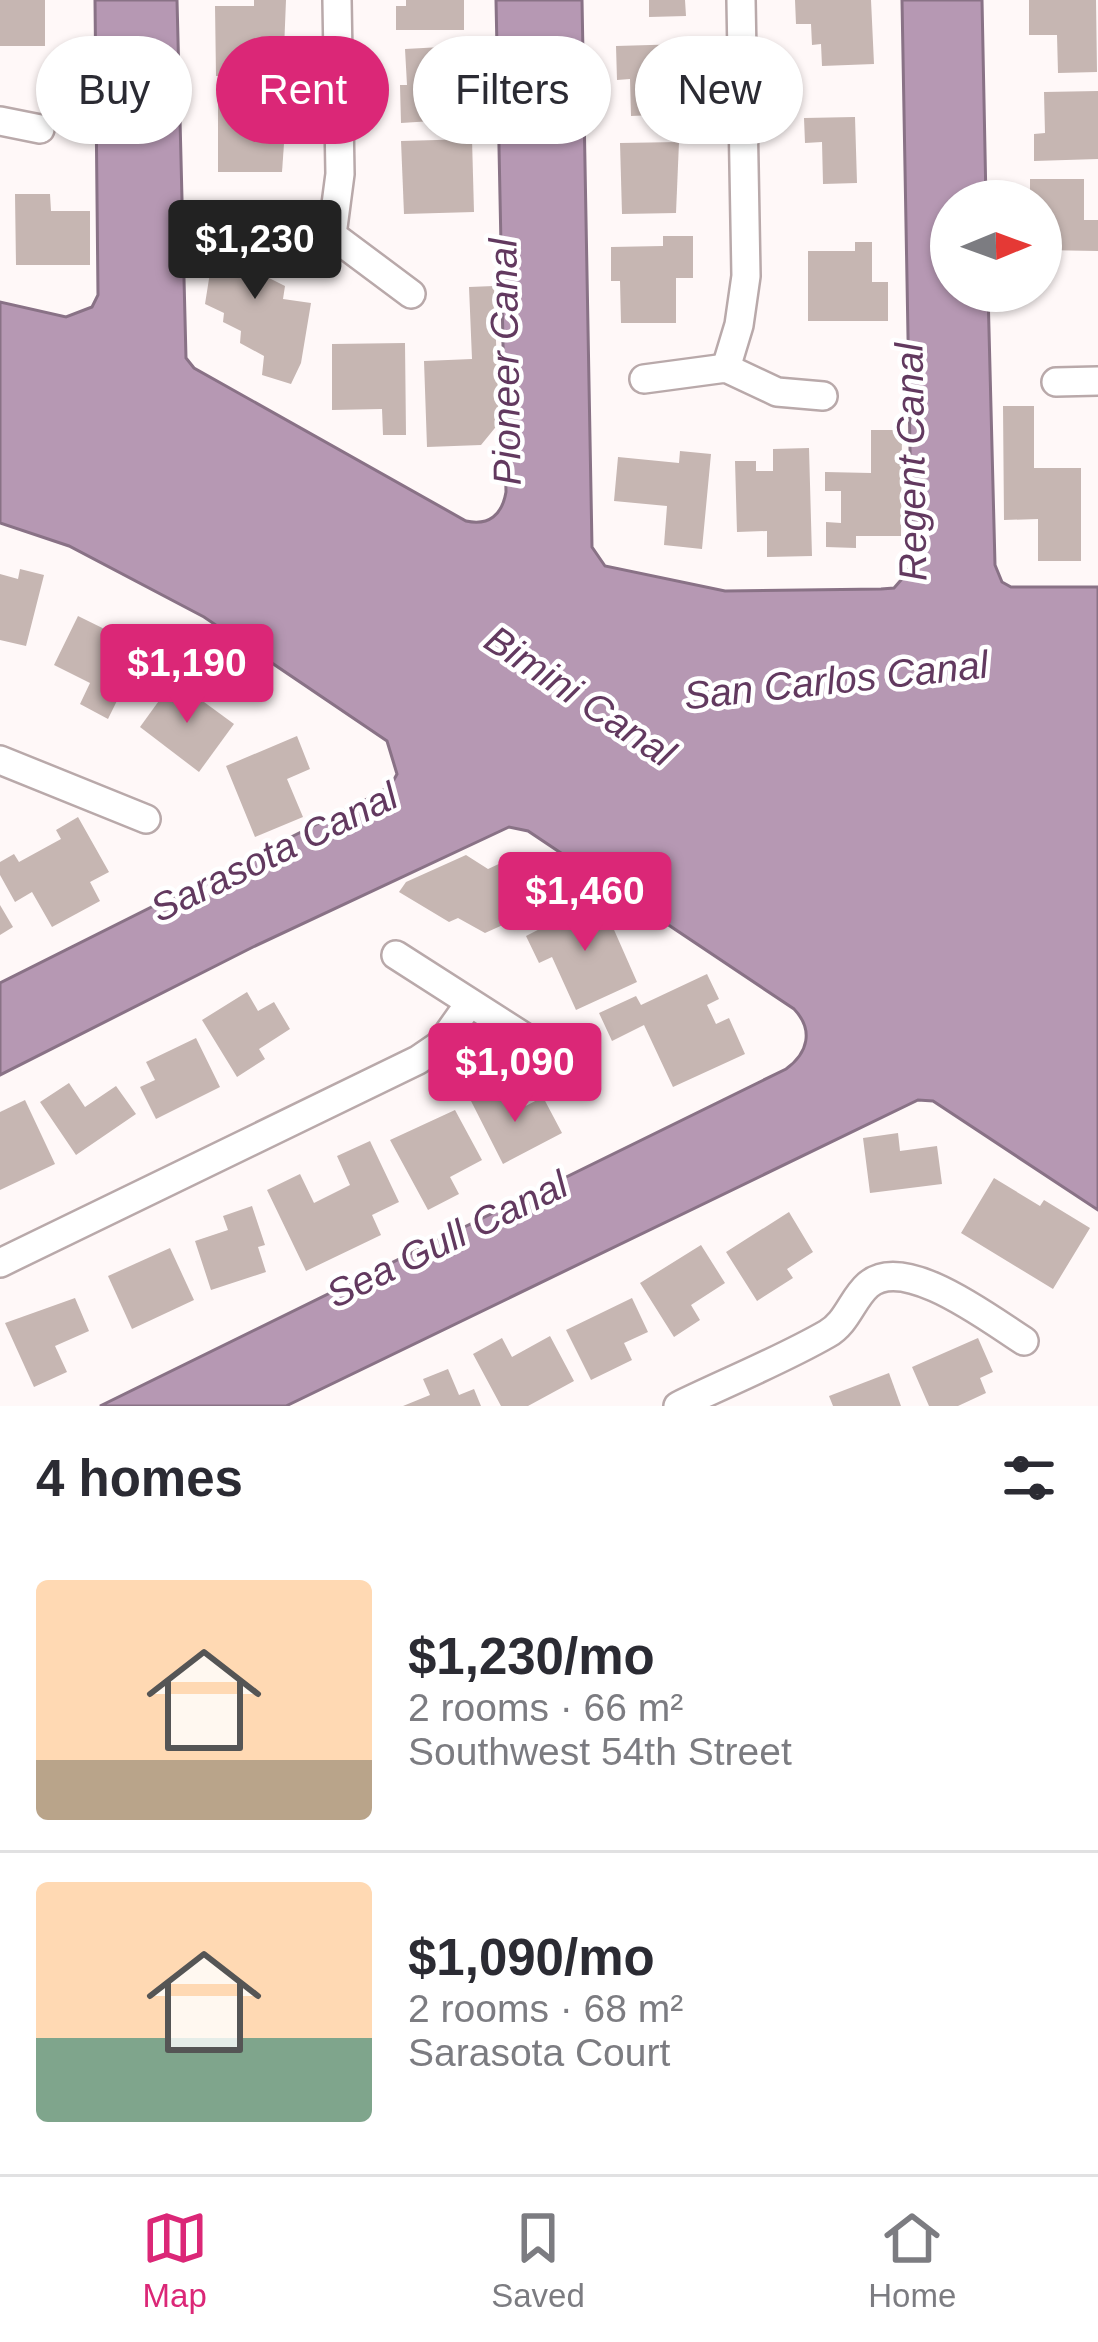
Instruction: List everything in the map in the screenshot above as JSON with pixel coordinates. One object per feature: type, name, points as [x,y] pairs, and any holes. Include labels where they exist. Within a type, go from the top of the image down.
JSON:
[{"type":"street","points":[[338,0],[340,174],[332,235],[411,294]]},
{"type":"street","points":[[726,368],[740,325],[746,276],[741,0]]},
{"type":"street","points":[[0,121],[36,128]]},
{"type":"street","points":[[644,379],[726,368],[777,392],[823,396]]},
{"type":"street","points":[[1056,382],[1098,380]]},
{"type":"street","points":[[0,761],[146,819]]},
{"type":"street","points":[[396,956],[574,1070]]},
{"type":"street","points":[[0,1263],[418,1060],[440,1045],[469,1004]]},
{"type":"street","points":[[678,1406],[833,1331],[865,1287],[885,1276],[944,1291],[1024,1342]]},
{"type":"water","points":[[95,0],[177,0],[178,36],[95,36]]},
{"type":"water","points":[[496,0],[582,0],[583,36],[497,36]]},
{"type":"water","points":[[902,0],[982,0],[986,180],[930,180],[930,312],[989,312],[995,565],[1002,582],[1011,587],[1098,587],[1098,1210],[933,1101],[918,1100],[286,1406],[100,1406],[786,1069],[803,1049],[806,1033],[794,1009],[528,831],[509,827],[253,947],[0,1075],[0,983],[377,794],[397,774],[387,741],[204,617],[69,546],[0,523],[0,302],[66,317],[92,307],[98,295],[96,144],[181,144],[186,358],[194,368],[466,521],[481,522],[493,517],[506,492],[499,144],[585,144],[592,547],[605,566],[725,591],[894,588],[912,560]]},
{"type":"building","points":[[0,0],[45,0],[45,36],[36,36],[36,46],[0,46]]},
{"type":"building","points":[[254,0],[286,0],[285,36],[216,36],[216,76],[215,6],[254,6]]},
{"type":"building","points":[[406,0],[464,0],[464,30],[396,30],[396,6],[406,6]]},
{"type":"building","points":[[649,0],[685,0],[686,16],[649,17]]},
{"type":"building","points":[[795,0],[871,0],[874,64],[822,66],[821,44],[812,45],[811,24],[796,24]]},
{"type":"building","points":[[1029,0],[1096,0],[1097,72],[1058,73],[1057,35],[1029,35]]},
{"type":"building","points":[[635,45],[635,116],[631,116],[630,79],[617,80],[616,46]]},
{"type":"building","points":[[405,49],[413,49],[413,122],[401,123],[400,85],[407,85]]},
{"type":"building","points":[[1098,91],[1098,159],[1034,161],[1034,134],[1045,133],[1044,92]]},
{"type":"building","points":[[855,117],[857,183],[823,184],[822,142],[805,143],[804,118]]},
{"type":"building","points":[[401,141],[472,144],[474,212],[404,214]]},
{"type":"building","points":[[620,143],[679,144],[676,213],[622,214]]},
{"type":"building","points":[[218,144],[284,144],[282,172],[218,172]]},
{"type":"building","points":[[1084,179],[1084,220],[1098,220],[1098,251],[1062,250],[1062,180],[1030,180]]},
{"type":"building","points":[[15,194],[50,194],[51,211],[90,211],[90,265],[16,265]]},
{"type":"building","points":[[219,207],[249,220],[234,269],[259,273],[285,286],[283,299],[311,303],[301,363],[291,384],[262,375],[264,356],[240,343],[241,331],[223,322],[224,313],[205,304],[212,260],[207,257],[211,222]]},
{"type":"building","points":[[663,236],[693,236],[693,278],[676,278],[676,323],[621,323],[620,281],[611,281],[611,247],[663,246]]},
{"type":"building","points":[[855,242],[872,242],[872,282],[888,282],[888,321],[808,321],[808,251],[855,251]]},
{"type":"building","points":[[494,286],[499,423],[481,445],[427,447],[424,361],[472,359],[469,287]]},
{"type":"building","points":[[405,343],[406,435],[383,435],[382,409],[332,410],[332,344]]},
{"type":"building","points":[[1003,406],[1034,406],[1034,468],[1081,468],[1081,561],[1038,561],[1038,519],[1004,520]]},
{"type":"building","points":[[871,430],[902,430],[901,536],[856,536],[856,548],[826,547],[826,522],[841,523],[841,491],[825,491],[825,472],[871,473]]},
{"type":"building","points":[[809,448],[812,556],[767,557],[767,531],[737,532],[735,461],[756,461],[756,471],[773,471],[773,449]]},
{"type":"building","points":[[680,451],[711,454],[702,549],[664,545],[667,506],[614,501],[618,457],[679,463]]},
{"type":"building","points":[[20,569],[44,575],[26,646],[0,640],[0,574],[18,579]]},
{"type":"building","points":[[78,616],[143,648],[108,719],[80,704],[90,683],[54,665]]},
{"type":"building","points":[[174,680],[234,724],[199,772],[140,727]]},
{"type":"building","points":[[297,736],[310,769],[287,779],[303,817],[255,837],[226,766]]},
{"type":"building","points":[[78,817],[109,872],[90,882],[100,901],[52,927],[32,892],[15,902],[0,875],[0,862],[14,854],[19,862],[61,839],[56,830]]},
{"type":"building","points":[[522,853],[582,889],[485,933],[458,918],[449,922],[399,892],[406,882],[466,855],[488,869]]},
{"type":"building","points":[[600,898],[637,982],[576,1010],[552,957],[539,963],[526,936]]},
{"type":"building","points":[[0,905],[13,927],[0,935]]},
{"type":"building","points":[[707,974],[719,999],[707,1005],[716,1024],[729,1018],[745,1054],[673,1087],[644,1025],[612,1041],[599,1013],[636,996],[641,1005]]},
{"type":"building","points":[[247,992],[258,1011],[274,1002],[290,1029],[259,1049],[265,1059],[237,1077],[202,1020]]},
{"type":"building","points":[[196,1038],[220,1087],[156,1119],[140,1087],[155,1080],[146,1062]]},
{"type":"building","points":[[69,1083],[85,1107],[116,1086],[136,1114],[76,1155],[40,1102]]},
{"type":"building","points":[[497,1087],[510,1114],[543,1097],[562,1133],[503,1164],[471,1101]]},
{"type":"building","points":[[25,1100],[55,1164],[0,1190],[0,1112]]},
{"type":"building","points":[[455,1110],[482,1160],[450,1177],[459,1194],[428,1210],[390,1140]]},
{"type":"building","points":[[898,1133],[900,1151],[937,1146],[942,1184],[870,1193],[863,1138]]},
{"type":"building","points":[[370,1141],[399,1202],[372,1215],[381,1235],[306,1271],[267,1190],[300,1174],[314,1203],[350,1185],[337,1156]]},
{"type":"building","points":[[994,1178],[1090,1228],[1053,1289],[961,1233]]},
{"type":"building","points":[[252,1206],[265,1245],[258,1247],[266,1272],[211,1290],[195,1241],[228,1230],[223,1216]]},
{"type":"building","points":[[789,1212],[813,1252],[787,1269],[793,1278],[757,1301],[726,1252]]},
{"type":"building","points":[[701,1245],[725,1283],[691,1305],[700,1320],[674,1337],[640,1283]]},
{"type":"building","points":[[170,1248],[194,1300],[132,1329],[108,1276]]},
{"type":"building","points":[[75,1298],[89,1331],[55,1346],[67,1372],[34,1387],[5,1323]]},
{"type":"building","points":[[632,1298],[648,1332],[624,1343],[632,1360],[591,1380],[566,1330]]},
{"type":"building","points":[[550,1336],[574,1381],[528,1406],[501,1406],[473,1354],[502,1338],[512,1357]]},
{"type":"building","points":[[978,1338],[993,1372],[980,1378],[986,1393],[958,1406],[929,1406],[912,1367]]},
{"type":"building","points":[[448,1369],[459,1395],[474,1389],[481,1406],[403,1406],[430,1395],[423,1379]]},
{"type":"building","points":[[889,1373],[901,1406],[833,1406],[829,1396]]},
{"type":"water label","name":"Pioneer Canal","points":[[505,362]]},
{"type":"water label","name":"Regent Canal","points":[[911,462]]},
{"type":"water label","name":"San Carlos Canal","points":[[836,680]]},
{"type":"water label","name":"Bimini Canal","points":[[580,696]]},
{"type":"water label","name":"Sarasota Canal","points":[[274,852]]},
{"type":"water label","name":"Sea Gull Canal","points":[[447,1239]]}]
